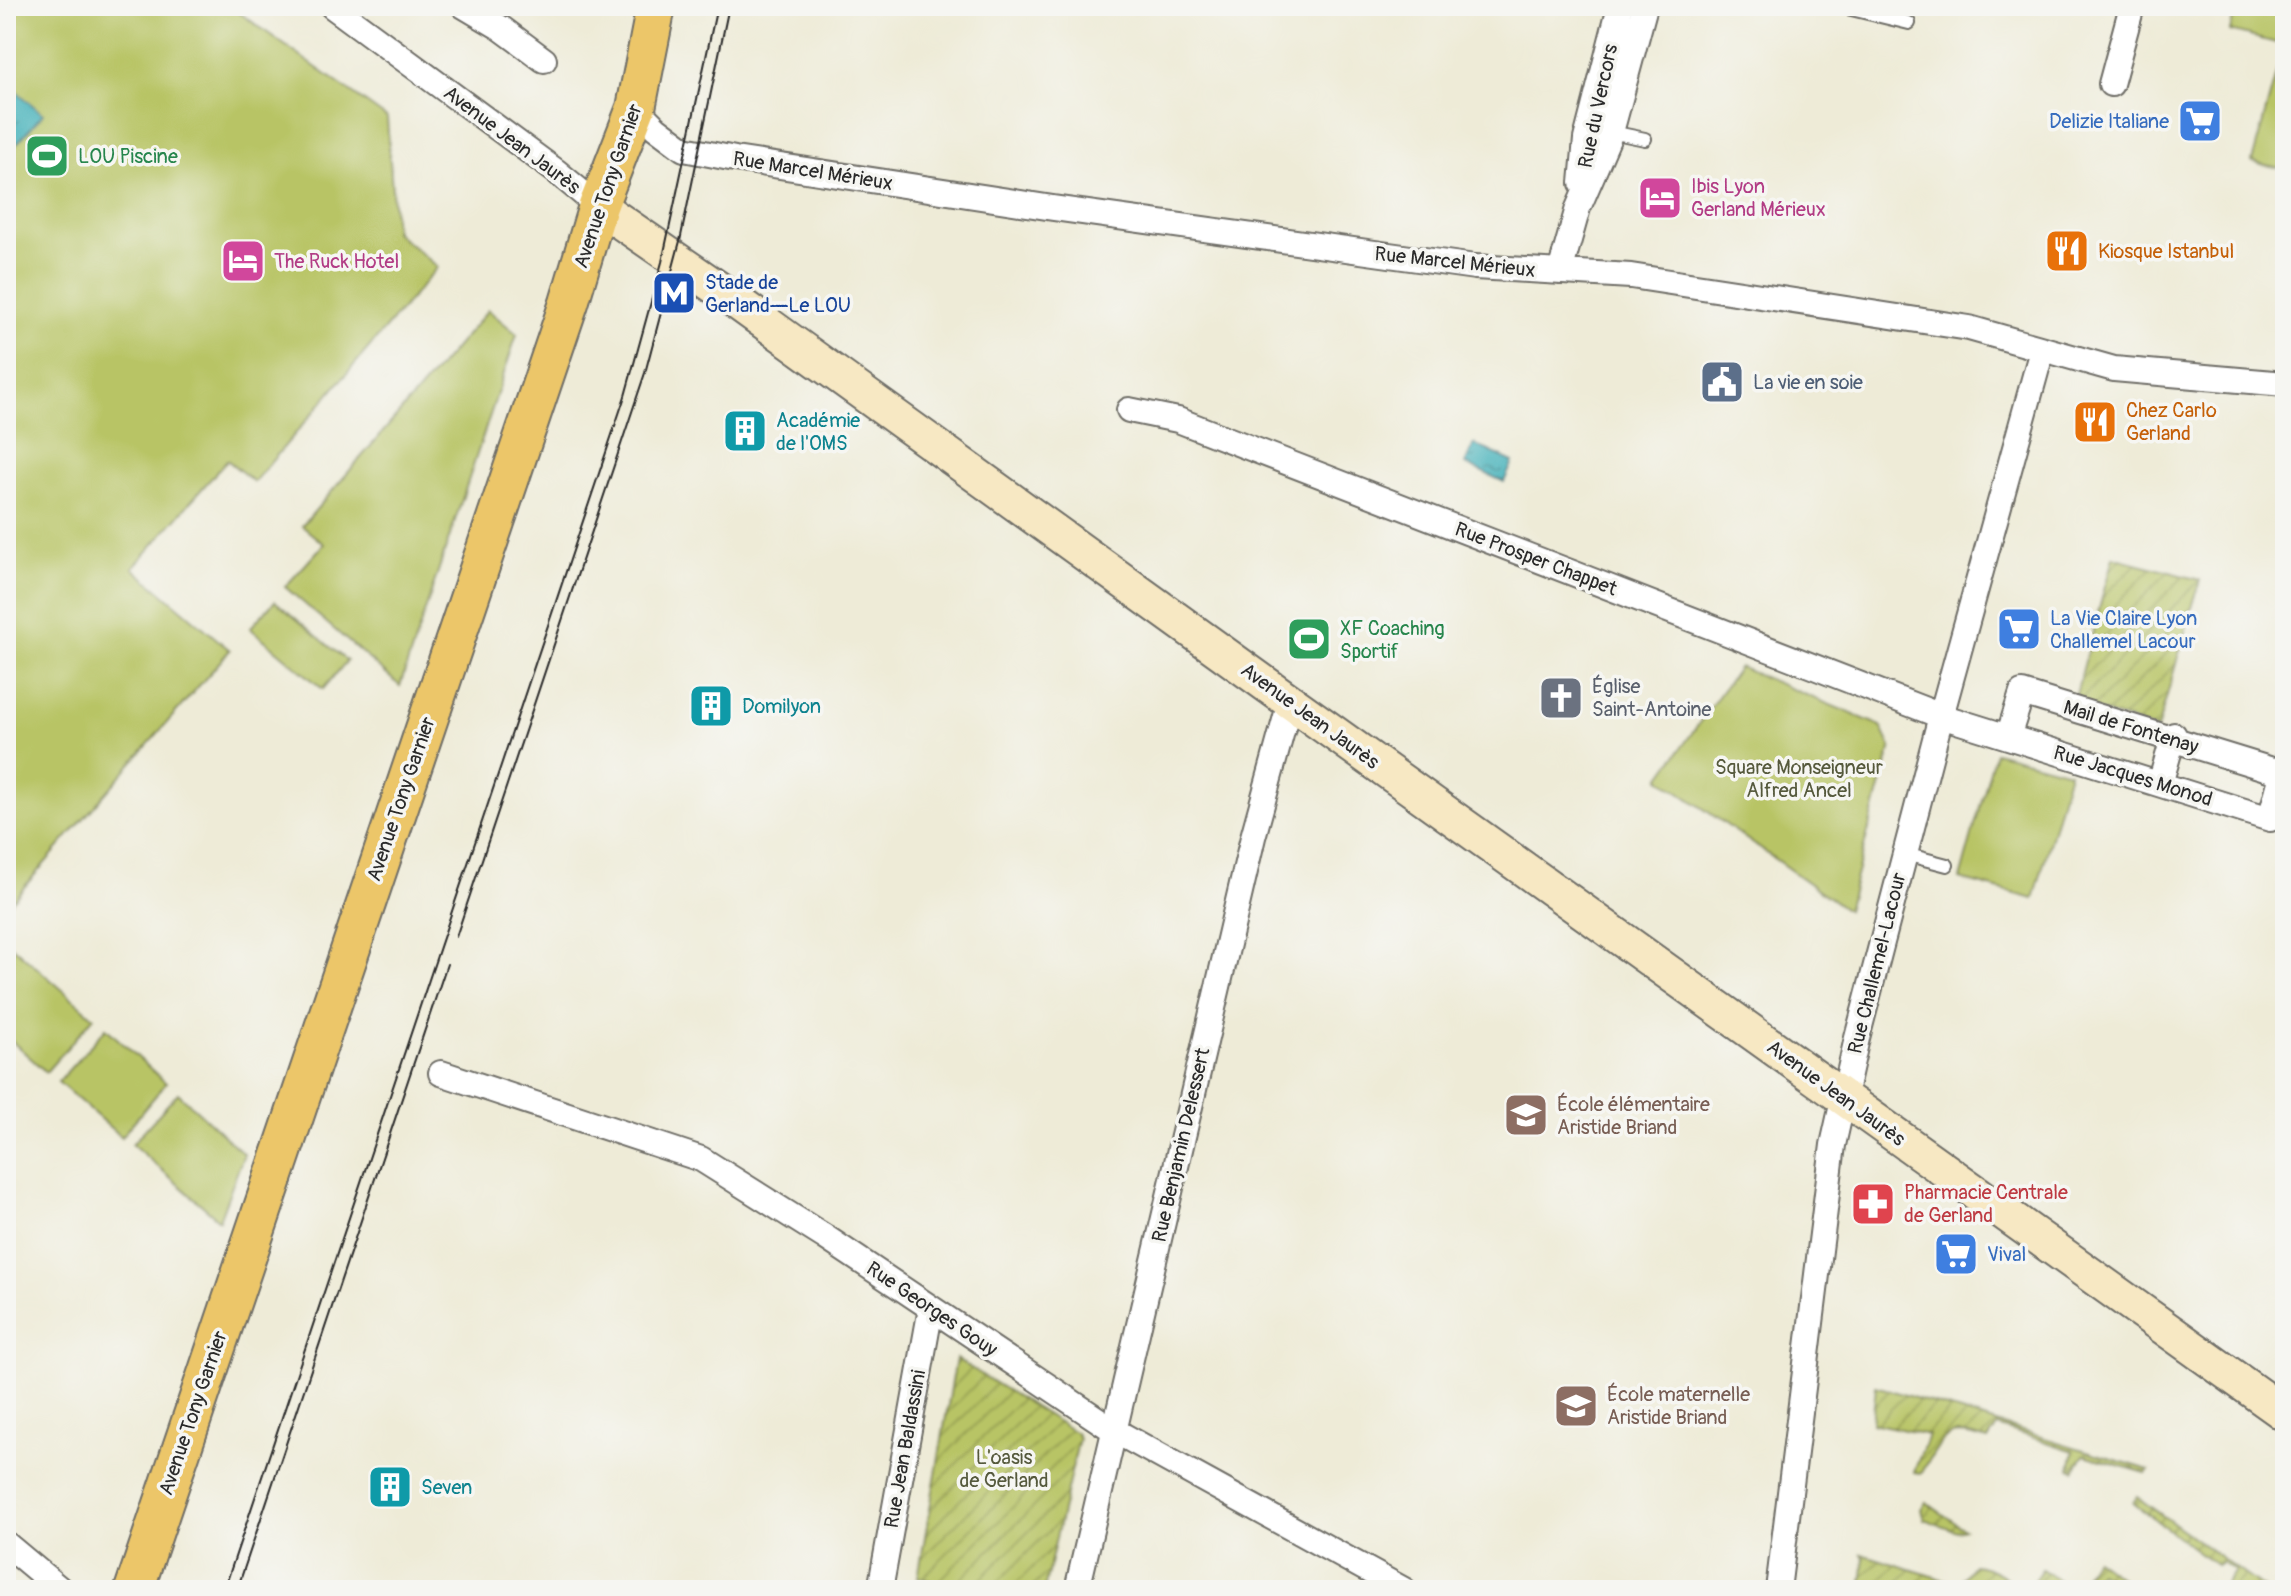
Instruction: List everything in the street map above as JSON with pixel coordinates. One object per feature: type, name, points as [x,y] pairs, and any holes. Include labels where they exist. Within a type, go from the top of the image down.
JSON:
[{"type":"main road","name":"Avenue Tony Garnier","points":[[134,1590],[569,303],[598,206],[636,108],[656,6]]},
{"type":"main road","name":"Avenue Jean Jaurès","points":[[598,206],[720,290],[2285,1414]]},
{"type":"street","points":[[464,6],[501,28],[544,60]]},
{"type":"street","name":"Rue du Vercors","points":[[1579,208],[1586,139],[1620,6]]},
{"type":"street","name":"Rue du Vercors","points":[[1560,272],[1579,208],[1611,132],[1645,6]]},
{"type":"street","points":[[2111,84],[2132,6]]},
{"type":"street","name":"Avenue Jean Jaurès","points":[[341,8],[598,206]]},
{"type":"street","name":"Rue Marcel Mérieux","points":[[636,108],[684,149],[735,159],[1038,206],[1475,267],[1631,276],[1969,328],[2114,369],[2285,384]]},
{"type":"street","name":"Rue Challemel-Lacour","points":[[1778,1590],[1833,1145],[1857,1038],[1941,716],[2042,350]]},
{"type":"street","name":"Rue Prosper Chappet","points":[[1129,410],[1178,420],[1941,716]]},
{"type":"street","name":"Mail de Fontenay","points":[[2008,737],[2022,693],[2284,770]]},
{"type":"street","name":"Rue Benjamin Delessert","points":[[1077,1590],[1253,837],[1290,702]]},
{"type":"street","name":"Rue Jacques Monod","points":[[1941,716],[2270,819],[2284,770]]},
{"type":"street","points":[[2160,784],[2173,738]]},
{"type":"street","name":"Rue Georges Gouy","points":[[441,1073],[701,1159],[825,1237],[1115,1431],[1404,1590]]},
{"type":"street","name":"Rue Jean Baldassini","points":[[880,1590],[931,1308]]},
{"type":"street","points":[[6,1544],[61,1590]]},
{"type":"lane","points":[[1839,6],[1909,23]]},
{"type":"lane","points":[[1611,132],[1645,139]]},
{"type":"lane","points":[[1905,854],[1947,865]]},
{"type":"green space","points":[[6,6],[230,6],[387,118],[395,232],[438,267],[254,482],[227,460],[133,568],[230,650],[6,908]]},
{"type":"green space","points":[[2236,6],[2285,6],[2285,169],[2252,162],[2284,45],[2230,31]]},
{"type":"green space","points":[[488,310],[517,334],[400,686],[285,587],[324,544],[302,526]]},
{"type":"green space","points":[[2113,557],[2200,580],[2157,730],[2074,702]]},
{"type":"green space","points":[[275,601],[347,661],[323,689],[250,628]]},
{"type":"green space","name":"Square Monseigneur Alfred Ancel","points":[[1739,667],[1881,726],[1891,747],[1847,910],[1660,778]]},
{"type":"green space","points":[[1995,752],[2069,772],[2034,899],[1960,879]]},
{"type":"green space","points":[[6,941],[94,1017],[46,1072],[6,1036]]},
{"type":"green space","points":[[106,1028],[166,1083],[121,1137],[58,1082]]},
{"type":"green space","points":[[178,1093],[244,1154],[219,1220],[132,1144]]},
{"type":"green space","name":"L'oasis de Gerland","points":[[956,1359],[1076,1433],[1079,1438],[1044,1590],[958,1590],[918,1577]]},
{"type":"green space","points":[[1876,1386],[2149,1470],[2146,1473],[2084,1455],[2074,1470],[2070,1468],[2074,1451],[1997,1426],[1988,1440],[1962,1434],[1947,1437],[1921,1473],[1914,1472],[1928,1435],[1872,1423]]},
{"type":"green space","points":[[2137,1497],[2266,1590],[2221,1590],[2235,1571],[2222,1562],[2216,1565],[2133,1503]]},
{"type":"green space","points":[[1926,1502],[1964,1529],[1957,1531],[1924,1519],[1921,1509]]},
{"type":"green space","points":[[1862,1554],[1958,1584],[1973,1565],[1980,1566],[1999,1573],[2021,1590],[1861,1590],[1865,1559]]},
{"type":"green space","points":[[2095,1559],[2121,1578],[2116,1582],[2099,1572],[2082,1590],[2074,1590]]},
{"type":"green space","points":[[2042,1569],[2072,1590],[2039,1590],[2031,1585]]},
{"type":"water","points":[[6,82],[43,114],[6,156]]},
{"type":"water","points":[[1474,444],[1513,462],[1504,482],[1465,464]]},
{"type":"tram line","points":[[224,1590],[625,396],[662,262],[717,6]]},
{"type":"tram line","points":[[456,937],[645,373],[680,241],[729,6]]},
{"type":"tram line","points":[[237,1590],[447,964]]},
{"type":"place","name":"Delizie Italiane","points":[[2200,121]]},
{"type":"place","name":"LOU Piscine","points":[[47,156]]},
{"type":"place","name":"Ibis Lyon Gerland Mérieux","points":[[1660,198]]},
{"type":"place","name":"Kiosque Istanbul","points":[[2067,251]]},
{"type":"place","name":"The Ruck Hotel","points":[[243,261]]},
{"type":"place","name":"Stade de Gerland—Le LOU","points":[[674,293]]},
{"type":"place","name":"La vie en soie","points":[[1722,382]]},
{"type":"place","name":"Chez Carlo Gerland","points":[[2095,422]]},
{"type":"place","name":"Académie de l'OMS","points":[[745,431]]},
{"type":"place","name":"La Vie Claire Lyon Challemel Lacour","points":[[2019,629]]},
{"type":"place","name":"XF Coaching Sportif","points":[[1309,639]]},
{"type":"place","name":"Église Saint-Antoine","points":[[1561,698]]},
{"type":"place","name":"Domilyon","points":[[711,706]]},
{"type":"place","name":"École élémentaire Aristide Briand","points":[[1526,1115]]},
{"type":"place","name":"Pharmacie Centrale de Gerland","points":[[1873,1204]]},
{"type":"place","name":"Vival","points":[[1956,1254]]},
{"type":"place","name":"École maternelle Aristide Briand","points":[[1576,1406]]},
{"type":"place","name":"Seven","points":[[390,1487]]}]
